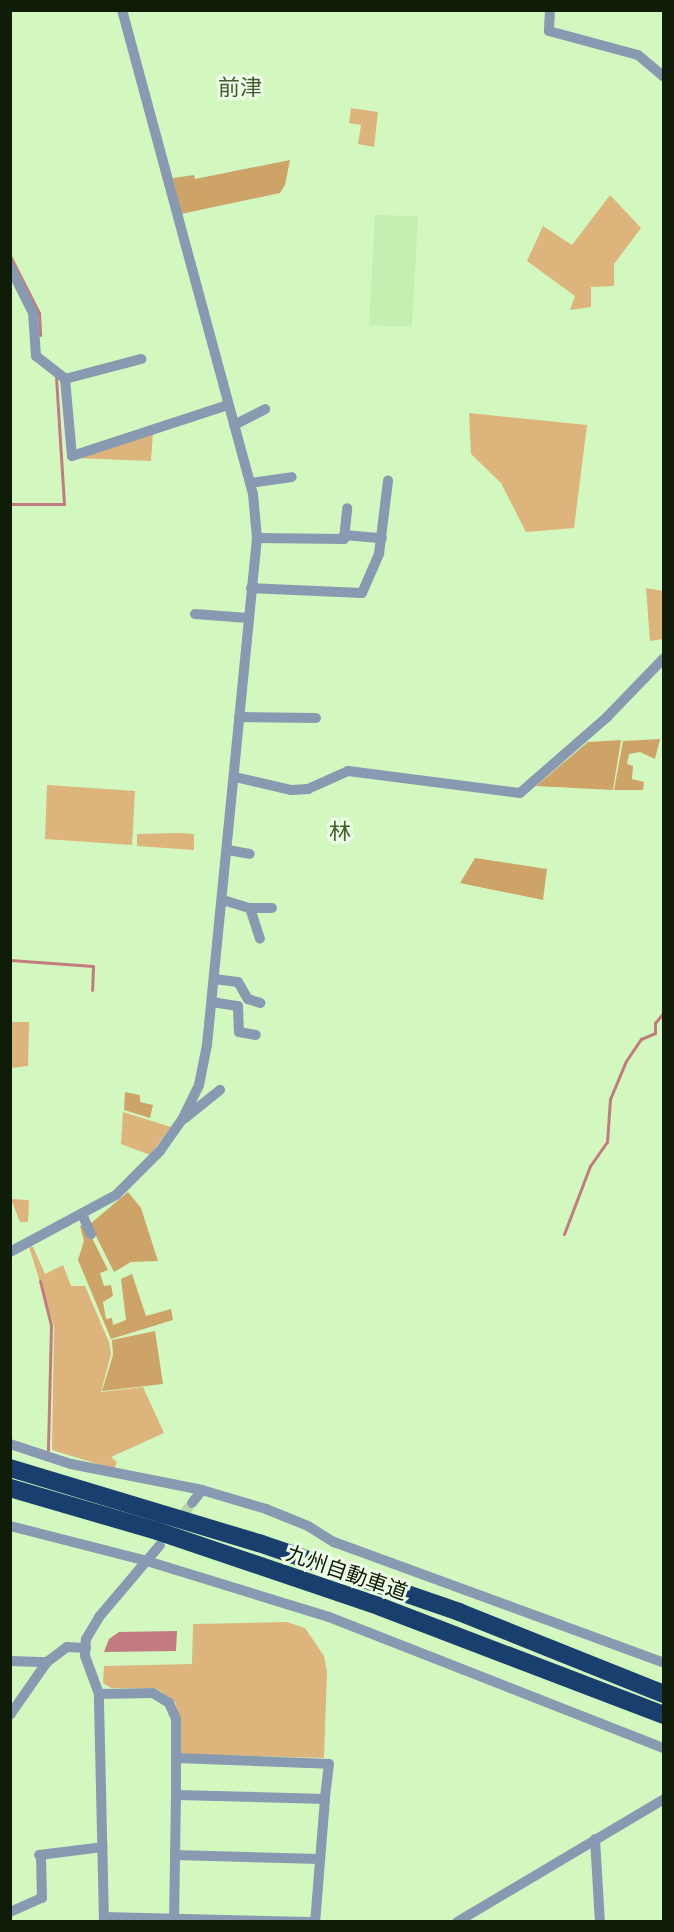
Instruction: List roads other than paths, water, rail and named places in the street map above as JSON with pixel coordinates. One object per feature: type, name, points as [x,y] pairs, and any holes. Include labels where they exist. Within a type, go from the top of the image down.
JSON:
[{"type":"highway","name":"九州自動車道","points":[[10,1468],[260,1543],[459,1612],[663,1694]]},
{"type":"highway","name":"九州自動車道","points":[[10,1488],[157,1531],[381,1607],[663,1715]]},
{"type":"street","points":[[10,1252],[116,1195],[160,1151],[181,1121],[199,1085],[212,1002],[223,900],[257,538],[250,483],[122,10]]},
{"type":"street","points":[[550,10],[549,31],[639,55],[663,77]]},
{"type":"street","points":[[10,267],[33,313],[36,356],[65,379],[72,456],[228,405]]},
{"type":"street","points":[[65,379],[141,359]]},
{"type":"street","points":[[234,425],[265,409]]},
{"type":"street","points":[[250,483],[292,477]]},
{"type":"street","points":[[251,588],[362,593],[382,538],[388,481]]},
{"type":"street","points":[[257,538],[344,539],[347,508]]},
{"type":"street","points":[[344,535],[382,538]]},
{"type":"street","points":[[195,614],[248,618]]},
{"type":"street","points":[[235,777],[291,790],[308,789],[348,771],[520,793],[607,717],[663,658]]},
{"type":"street","points":[[239,717],[316,718]]},
{"type":"street","points":[[228,850],[250,854]]},
{"type":"street","points":[[223,900],[250,908],[272,908]]},
{"type":"street","points":[[250,908],[260,938]]},
{"type":"street","points":[[214,979],[238,982],[248,999],[260,1003]]},
{"type":"street","points":[[212,1002],[238,1006],[240,1032],[256,1035]]},
{"type":"street","points":[[181,1121],[220,1090]]},
{"type":"street","points":[[82,1214],[92,1234]]},
{"type":"street","points":[[10,1444],[72,1464],[202,1490],[266,1509],[308,1526],[334,1542],[663,1663]]},
{"type":"street","points":[[192,1503],[202,1490]]},
{"type":"street","points":[[10,1526],[147,1561],[329,1617],[663,1748]]},
{"type":"street","points":[[160,1545],[92,1627],[86,1648],[88,1668],[99,1694],[104,1919],[309,1922]]},
{"type":"street","points":[[10,1715],[47,1662],[68,1647],[86,1648]]},
{"type":"street","points":[[10,1661],[47,1662]]},
{"type":"street","points":[[99,1694],[153,1693],[169,1703],[176,1719],[174,1920]]},
{"type":"street","points":[[176,1758],[329,1764],[315,1922]]},
{"type":"street","points":[[176,1795],[325,1799]]},
{"type":"street","points":[[457,1922],[663,1799]]},
{"type":"street","points":[[595,1839],[600,1922]]},
{"type":"street","points":[[10,1912],[42,1898],[40,1857],[103,1847]]},
{"type":"street","points":[[175,1855],[320,1859]]},
{"type":"waterway","points":[[10,256],[39,313],[40,335]]},
{"type":"waterway","points":[[10,504],[64,504],[56,378]]},
{"type":"waterway","points":[[10,960],[93,966],[92,990]]},
{"type":"waterway","points":[[564,1234],[590,1166],[607,1142],[610,1099],[626,1061],[641,1039],[655,1033],[655,1023],[664,1012]]},
{"type":"waterway","points":[[40,1281],[51,1325],[48,1450]]},
{"type":"tunnel","points":[[165,1538],[192,1503]]},
{"type":"district","name":"前津","points":[[240,87]]},
{"type":"district","name":"林","points":[[340,831]]}]
